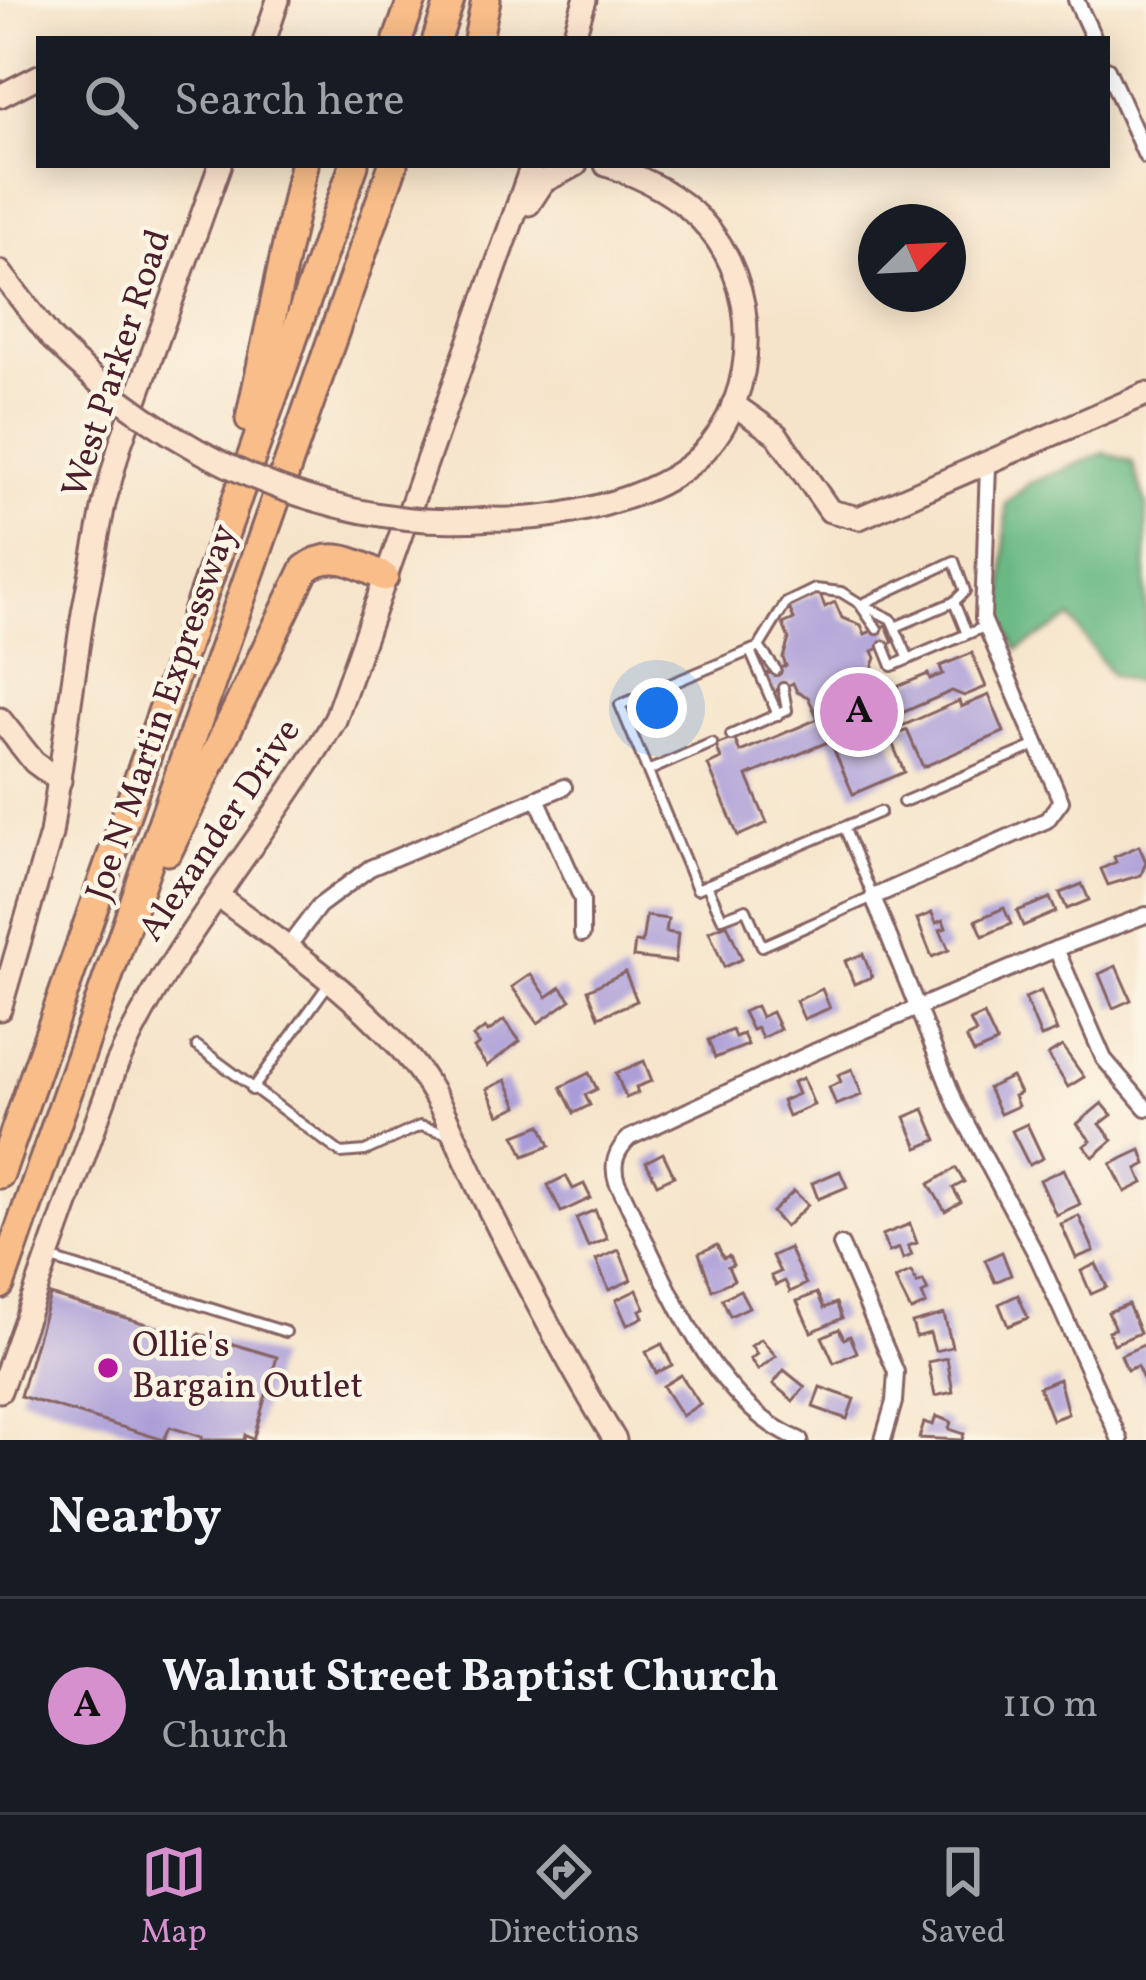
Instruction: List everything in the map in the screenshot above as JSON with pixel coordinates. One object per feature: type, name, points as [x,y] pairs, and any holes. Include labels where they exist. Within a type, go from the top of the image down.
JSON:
[{"type":"highway","points":[[399,36],[412,0]]},
{"type":"highway","points":[[438,36],[450,0]]},
{"type":"highway","points":[[479,36],[486,0]]},
{"type":"highway","points":[[226,528],[303,168]]},
{"type":"highway","name":"Joe N Martin Expressway","points":[[0,1174],[353,168]]},
{"type":"highway","name":"Joe N Martin Expressway","points":[[0,1285],[392,168]]},
{"type":"highway","points":[[109,974],[297,580],[312,563],[337,558],[384,578]]},
{"type":"street","points":[[265,36],[278,0]]},
{"type":"street","points":[[574,36],[585,0]]},
{"type":"street","points":[[1076,0],[1093,36]]},
{"type":"street","points":[[1110,76],[1146,156]]},
{"type":"street","points":[[0,97],[36,78]]},
{"type":"street","name":"Alexander Drive","points":[[0,1391],[117,1064],[138,1019],[305,771],[334,720],[531,168]]},
{"type":"street","points":[[492,280],[537,188],[567,168]]},
{"type":"street","points":[[0,272],[52,339],[122,400],[196,449],[251,476],[320,500],[390,515],[450,521],[587,508],[646,490],[698,458],[716,436],[742,376],[746,322],[727,254],[702,220],[671,195],[612,168]]},
{"type":"street","name":"West Parker Road","points":[[0,1009],[6,971],[51,834],[104,504],[120,445],[216,173]]},
{"type":"street","points":[[733,404],[777,435],[838,516],[859,518],[1146,394]]},
{"type":"street","points":[[988,464],[986,626],[1061,801],[1047,820],[873,897],[956,1104],[1039,1258],[1120,1440]]},
{"type":"street","points":[[0,719],[34,763],[60,782]]},
{"type":"street","points":[[287,948],[319,906],[350,880],[564,787]]},
{"type":"street","points":[[537,798],[582,899],[582,934]]},
{"type":"street","points":[[218,896],[331,981],[416,1067],[441,1108],[558,1347],[615,1440]]},
{"type":"street","points":[[800,1440],[753,1412],[710,1364],[617,1182],[616,1156],[629,1138],[705,1100],[1055,949],[1146,915]]},
{"type":"street","points":[[1055,949],[1104,1060],[1146,1108]]},
{"type":"street","points":[[841,1245],[896,1372],[897,1388],[884,1440]]},
{"type":"lane","points":[[862,604],[954,561],[965,591],[954,602],[895,627]]},
{"type":"lane","points":[[880,812],[698,890],[620,705],[754,649],[786,603],[815,589],[841,592],[891,619],[909,659]]},
{"type":"lane","points":[[954,602],[967,634]]},
{"type":"lane","points":[[862,604],[877,629]]},
{"type":"lane","points":[[884,646],[892,666],[986,626]]},
{"type":"lane","points":[[754,649],[776,670]]},
{"type":"lane","points":[[754,649],[778,715]]},
{"type":"lane","points":[[731,735],[788,710],[784,688]]},
{"type":"lane","points":[[648,771],[712,743]]},
{"type":"lane","points":[[903,802],[1038,744]]},
{"type":"lane","points":[[707,885],[722,918],[746,909],[761,946],[873,897],[844,827]]},
{"type":"lane","points":[[252,1090],[331,981]]},
{"type":"lane","points":[[197,1046],[341,1153],[364,1151],[420,1126],[441,1108]]},
{"type":"lane","points":[[420,1126],[452,1134]]},
{"type":"lane","points":[[48,1258],[286,1332]]},
{"type":"green space","points":[[1104,453],[1132,462],[1146,505],[1146,685],[1111,675],[1071,618],[1017,650],[1003,621],[1006,503],[1030,483]]},
{"type":"building","points":[[819,592],[825,607],[835,602],[842,618],[861,625],[865,634],[886,625],[893,642],[873,651],[872,668],[882,693],[928,674],[930,679],[943,674],[940,666],[972,653],[986,687],[964,696],[952,691],[890,718],[895,729],[959,701],[961,707],[989,695],[1004,732],[923,767],[907,730],[890,737],[904,772],[853,794],[830,741],[747,776],[767,823],[738,836],[708,765],[721,759],[716,745],[734,738],[740,752],[818,719],[808,697],[797,692],[793,683],[772,693],[764,675],[786,666],[783,658],[789,639],[783,624],[794,619],[788,605]]},
{"type":"building","points":[[1139,846],[1146,862],[1141,875],[1108,885],[1101,869]]},
{"type":"building","points":[[1082,884],[1089,900],[1067,909],[1060,893]]},
{"type":"building","points":[[1050,898],[1056,912],[1023,926],[1017,911]]},
{"type":"building","points":[[1004,908],[1011,924],[983,936],[976,920]]},
{"type":"building","points":[[932,913],[936,923],[943,920],[946,928],[940,930],[949,950],[932,957],[917,919]]},
{"type":"building","points":[[646,916],[668,919],[666,932],[678,934],[675,962],[633,957],[635,942],[642,943]]},
{"type":"building","points":[[727,924],[742,959],[724,967],[709,931]]},
{"type":"building","points":[[863,954],[872,977],[854,984],[845,961]]},
{"type":"building","points":[[1116,966],[1131,1000],[1113,1008],[1099,974]]},
{"type":"building","points":[[625,972],[637,1001],[599,1017],[588,990]]},
{"type":"building","points":[[531,974],[547,997],[561,987],[571,1000],[538,1023],[512,987]]},
{"type":"building","points":[[822,989],[830,1008],[804,1019],[796,1001]]},
{"type":"building","points":[[1041,991],[1057,1031],[1041,1037],[1025,998]]},
{"type":"building","points":[[756,1006],[761,1017],[772,1012],[780,1029],[762,1038],[757,1028],[752,1030],[743,1012]]},
{"type":"building","points":[[984,1015],[997,1043],[974,1053],[966,1038],[976,1033],[970,1021]]},
{"type":"building","points":[[504,1020],[520,1041],[487,1066],[474,1048],[479,1044],[473,1037]]},
{"type":"building","points":[[732,1030],[735,1037],[743,1034],[748,1045],[715,1058],[708,1040]]},
{"type":"building","points":[[1062,1046],[1084,1077],[1068,1087],[1048,1055]]},
{"type":"building","points":[[644,1061],[652,1081],[636,1087],[638,1093],[626,1098],[616,1073]]},
{"type":"building","points":[[852,1069],[862,1095],[836,1105],[829,1087],[841,1082],[838,1075]]},
{"type":"building","points":[[589,1073],[597,1089],[585,1095],[590,1105],[574,1113],[561,1087]]},
{"type":"building","points":[[1012,1077],[1020,1093],[1014,1096],[1018,1106],[1000,1114],[988,1088]]},
{"type":"building","points":[[803,1078],[814,1105],[788,1116],[782,1101],[798,1094],[793,1082]]},
{"type":"building","points":[[506,1080],[518,1106],[499,1115],[487,1089]]},
{"type":"building","points":[[1102,1103],[1112,1115],[1100,1124],[1113,1140],[1093,1157],[1084,1146],[1091,1141],[1077,1124]]},
{"type":"building","points":[[924,1109],[937,1140],[918,1148],[905,1117]]},
{"type":"building","points":[[1027,1124],[1043,1158],[1029,1165],[1012,1131]]},
{"type":"building","points":[[541,1125],[550,1146],[524,1156],[515,1135]]},
{"type":"building","points":[[1141,1150],[1146,1164],[1137,1169],[1143,1183],[1125,1192],[1111,1164]]},
{"type":"building","points":[[663,1153],[674,1176],[657,1184],[646,1162]]},
{"type":"building","points":[[956,1168],[964,1182],[953,1188],[961,1202],[945,1211],[929,1184]]},
{"type":"building","points":[[1064,1169],[1080,1204],[1056,1215],[1040,1180]]},
{"type":"building","points":[[840,1171],[847,1187],[818,1199],[812,1183]]},
{"type":"building","points":[[566,1176],[573,1189],[584,1184],[591,1198],[561,1212],[548,1185]]},
{"type":"building","points":[[794,1191],[808,1205],[785,1227],[772,1212]]},
{"type":"building","points":[[595,1210],[607,1239],[588,1247],[576,1218]]},
{"type":"building","points":[[1079,1216],[1094,1251],[1076,1258],[1061,1224]]},
{"type":"building","points":[[910,1224],[917,1243],[908,1246],[912,1255],[903,1259],[899,1248],[889,1252],[882,1235]]},
{"type":"building","points":[[717,1245],[723,1258],[729,1256],[734,1280],[712,1290],[699,1253]]},
{"type":"building","points":[[789,1248],[806,1284],[790,1292],[785,1281],[776,1285],[771,1276],[780,1272],[772,1256]]},
{"type":"building","points":[[619,1250],[631,1280],[609,1290],[596,1260]]},
{"type":"building","points":[[1002,1252],[1011,1275],[995,1282],[985,1260]]},
{"type":"building","points":[[1096,1264],[1107,1287],[1091,1294],[1081,1271]]},
{"type":"building","points":[[911,1272],[928,1291],[922,1294],[926,1304],[911,1311],[895,1279]]},
{"type":"building","points":[[637,1290],[645,1308],[640,1310],[643,1317],[627,1325],[616,1300]]},
{"type":"building","points":[[740,1290],[749,1307],[730,1316],[722,1299]]},
{"type":"building","points":[[817,1293],[824,1308],[836,1303],[842,1318],[811,1332],[797,1301]]},
{"type":"building","name":"Ollie's Bargain Outlet","points":[[50,1295],[196,1339],[199,1334],[277,1357],[253,1440],[245,1435],[244,1440],[201,1440],[170,1427],[164,1440],[20,1396]]},
{"type":"building","points":[[1018,1295],[1028,1318],[1008,1326],[999,1304]]},
{"type":"building","points":[[1128,1304],[1140,1333],[1114,1344],[1108,1331],[1115,1329],[1108,1312]]},
{"type":"building","points":[[944,1314],[952,1347],[935,1351],[930,1333],[916,1337],[912,1323]]},
{"type":"building","points":[[839,1329],[844,1339],[850,1336],[857,1352],[834,1363],[822,1337]]},
{"type":"building","points":[[761,1339],[776,1356],[758,1370],[750,1359],[757,1354],[751,1346]]},
{"type":"building","points":[[662,1344],[672,1365],[656,1373],[646,1352]]},
{"type":"building","points":[[1146,1344],[1146,1386],[1137,1366],[1127,1370],[1121,1355]]},
{"type":"building","points":[[947,1358],[953,1392],[935,1396],[928,1362]]},
{"type":"building","points":[[784,1370],[805,1387],[793,1401],[773,1384]]},
{"type":"building","points":[[681,1375],[700,1404],[682,1416],[663,1386]]},
{"type":"building","points":[[1059,1379],[1068,1414],[1052,1420],[1039,1387]]},
{"type":"building","points":[[820,1387],[854,1399],[847,1419],[813,1407]]},
{"type":"building","points":[[936,1416],[951,1422],[949,1429],[964,1434],[962,1440],[919,1438],[924,1422],[933,1425]]},
{"type":"place","name":"Walnut Street Baptist Church","points":[[859,712]]},
{"type":"place","name":"Ollie's Bargain Outlet","points":[[108,1368]]}]
